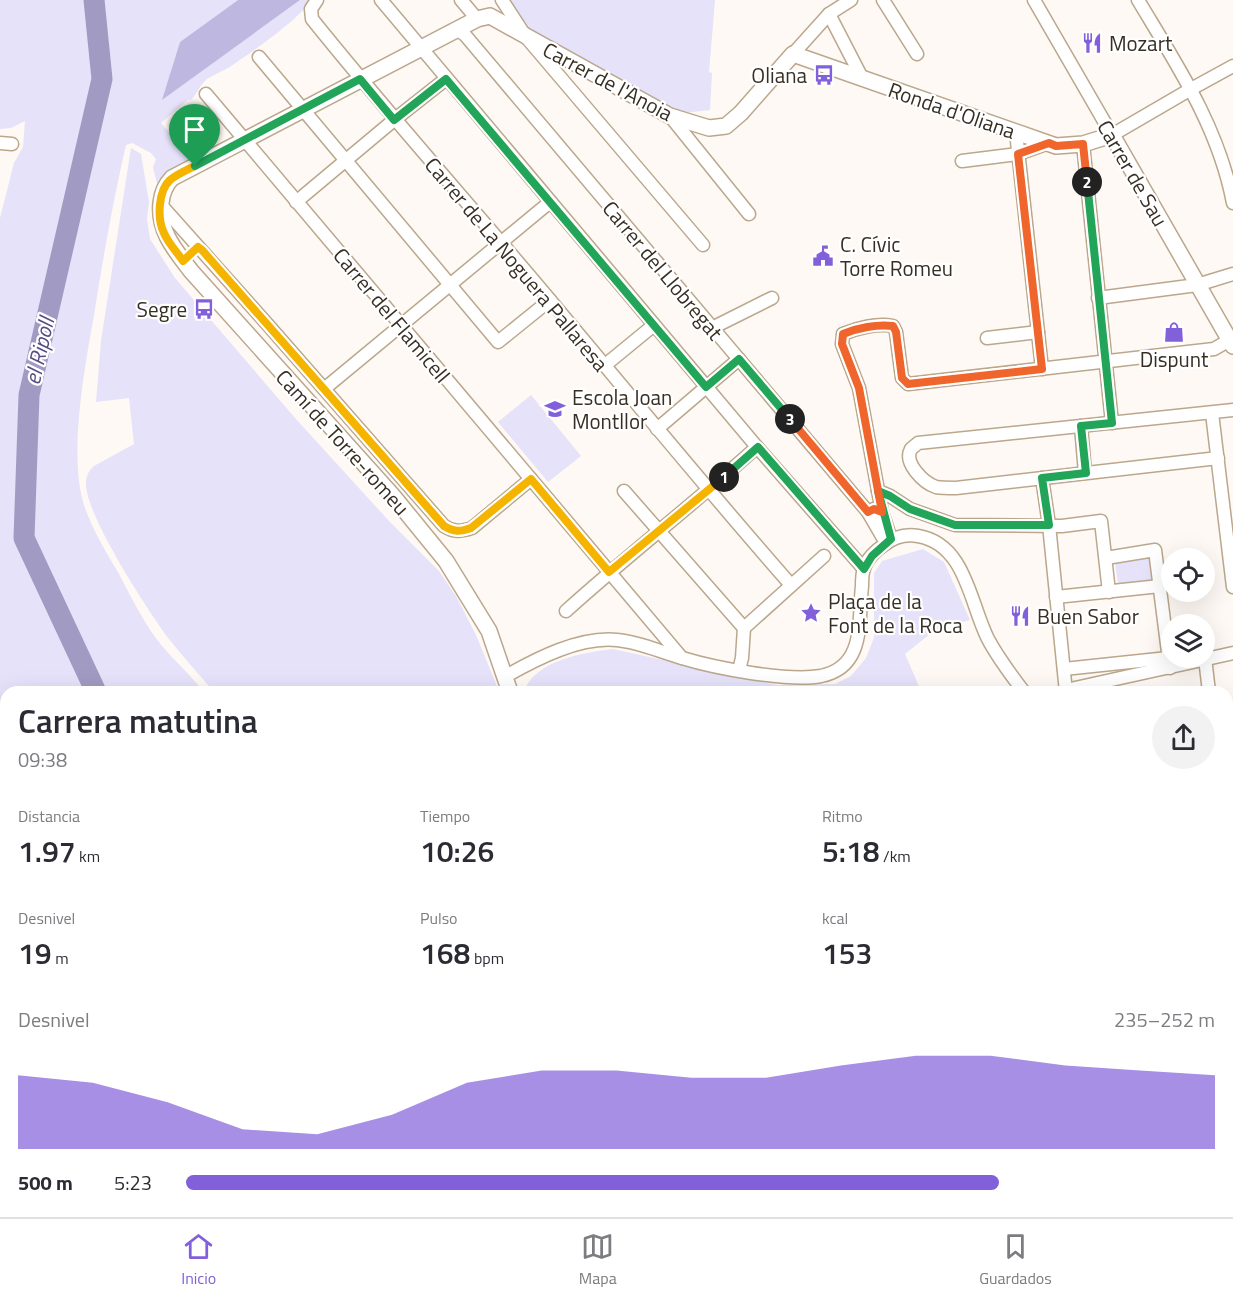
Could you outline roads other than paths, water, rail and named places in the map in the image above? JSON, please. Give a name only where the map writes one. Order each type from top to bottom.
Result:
[{"type":"street","name":"Carrer de La Noguera Pallaresa","points":[[318,0],[311,9],[312,19],[360,79],[550,300],[708,491],[791,585]]},
{"type":"street","points":[[381,0],[706,387],[864,569]]},
{"type":"street","points":[[461,0],[477,19],[172,178],[163,192],[160,205],[444,526],[453,531],[471,528],[531,479]]},
{"type":"street","points":[[502,0],[526,37],[704,245]]},
{"type":"street","name":"Carrer de l'Anoia","points":[[477,19],[490,16],[670,116],[709,128],[726,126],[741,113],[796,56],[829,14],[851,0]]},
{"type":"street","points":[[883,0],[917,54]]},
{"type":"street","name":"Carrer de Sau","points":[[1034,0],[1197,285],[1232,341]]},
{"type":"street","points":[[1138,0],[1191,88],[1210,127],[1233,203]]},
{"type":"street","name":"Ronda d'Oliana","points":[[829,14],[862,78]]},
{"type":"street","name":"Carrer del Llobregat","points":[[458,30],[465,35],[739,359],[868,512],[889,541]]},
{"type":"street","name":"Ronda d'Oliana","points":[[796,56],[1056,146],[1083,144],[1112,135]]},
{"type":"street","points":[[259,57],[498,342],[550,300]]},
{"type":"street","points":[[1112,135],[1233,66]]},
{"type":"street","points":[[296,202],[446,79]]},
{"type":"street","name":"Carrer del Flamicell","points":[[206,94],[682,658]]},
{"type":"street","points":[[670,116],[749,214]]},
{"type":"street","points":[[1016,132],[1042,369]]},
{"type":"street","points":[[962,161],[1018,154],[1049,143]]},
{"type":"street","points":[[1083,144],[1112,423]]},
{"type":"street","points":[[324,389],[402,327],[550,202]]},
{"type":"street","name":"Camí de Torre-romeu","points":[[160,205],[164,234],[183,261],[393,496],[446,561],[489,631],[508,686]]},
{"type":"street","points":[[183,261],[198,247]]},
{"type":"street","points":[[1098,298],[1197,285],[1233,274]]},
{"type":"street","points":[[712,328],[772,298]]},
{"type":"street","points":[[604,366],[654,324]]},
{"type":"street","points":[[889,541],[859,388],[842,344],[843,334],[852,330],[893,326],[896,332],[902,378],[908,384],[1214,349],[1232,341]]},
{"type":"street","points":[[987,338],[1038,332]]},
{"type":"street","points":[[657,429],[739,359]]},
{"type":"street","points":[[1218,458],[956,488],[936,487],[921,479],[914,470],[909,457],[910,450],[918,443],[1233,410]]},
{"type":"street","points":[[1212,412],[1233,588]]},
{"type":"street","points":[[1081,426],[1086,473]]},
{"type":"street","points":[[566,611],[758,447]]},
{"type":"street","points":[[1042,478],[1066,686]]},
{"type":"street","points":[[624,491],[744,628]]},
{"type":"street","points":[[878,491],[910,509],[955,525],[1062,526],[1101,521],[1109,592]]},
{"type":"street","points":[[868,512],[874,509],[882,512]]},
{"type":"street","points":[[506,676],[533,661],[572,646],[615,639],[642,644],[682,658],[739,670],[782,677],[822,676],[834,671],[853,656],[858,642],[864,569],[872,556],[889,541],[906,536],[919,536],[934,541],[947,550],[960,566],[987,638],[1020,686]]},
{"type":"street","points":[[1106,558],[1155,550],[1163,614]]},
{"type":"street","points":[[739,670],[744,628],[824,556]]},
{"type":"street","points":[[1056,597],[1160,586]]},
{"type":"street","points":[[1215,656],[1233,653]]},
{"type":"street","points":[[1064,669],[1161,663]]},
{"type":"street","points":[[1084,686],[1161,665]]},
{"type":"street","points":[[1206,668],[1208,686]]},
{"type":"waterway","name":"el Ripoll","points":[[93,686],[24,538],[29,395],[102,79],[94,0]]},
{"type":"place","name":"Mozart","points":[[1092,43]]},
{"type":"place","name":"Oliana","points":[[824,75]]},
{"type":"place","name":"C. Cívic Torre Romeu","points":[[823,256]]},
{"type":"place","name":"Segre","points":[[204,309]]},
{"type":"place","name":"Dispunt","points":[[1174,332]]},
{"type":"place","name":"Escola Joan Montllor","points":[[555,409]]},
{"type":"place","name":"Plaça de la Font de la Roca","points":[[811,613]]},
{"type":"place","name":"Buen Sabor","points":[[1020,616]]}]
